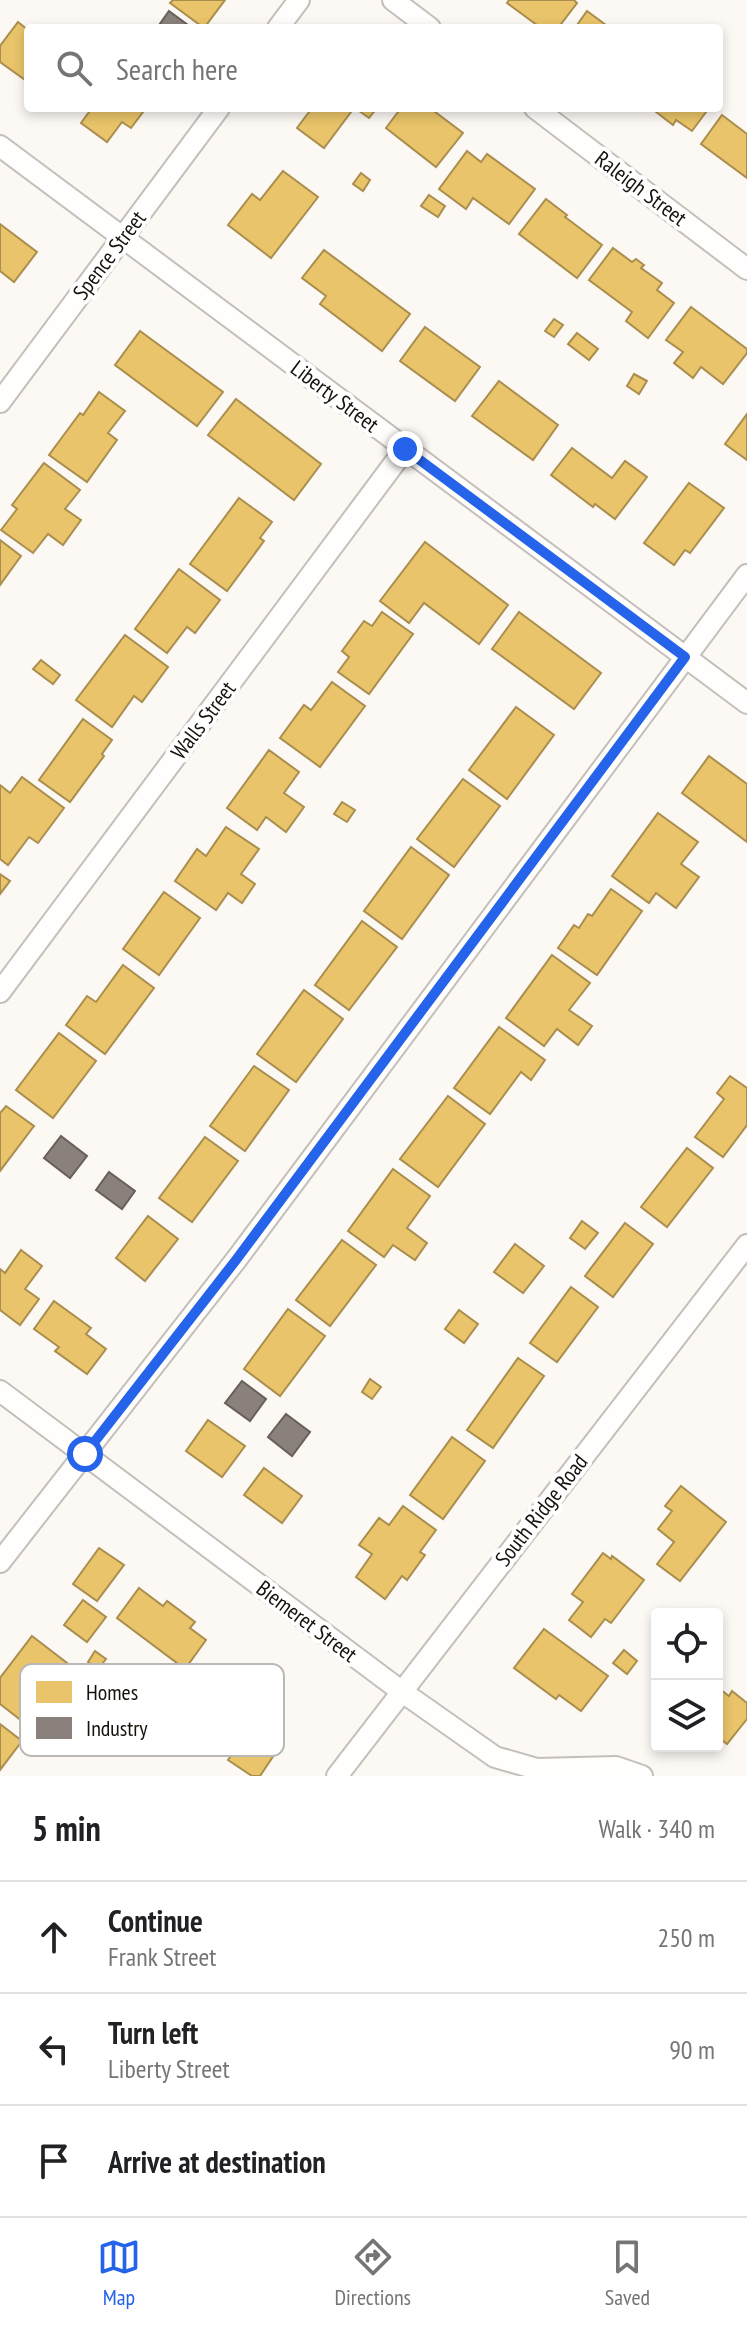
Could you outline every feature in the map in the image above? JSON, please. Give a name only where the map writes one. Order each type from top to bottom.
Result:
[{"type":"street","points":[[281,24],[299,0]]},
{"type":"street","points":[[393,0],[425,24]]},
{"type":"street","name":"Spence Street","points":[[0,402],[216,112]]},
{"type":"street","name":"Raleigh Street","points":[[540,112],[747,269]]},
{"type":"street","name":"Liberty Street","points":[[0,146],[747,703]]},
{"type":"street","name":"Walls Street","points":[[0,992],[405,449]]},
{"type":"street","points":[[0,1562],[236,1260],[747,575]]},
{"type":"street","name":"South Ridge Road","points":[[337,1776],[747,1245]]},
{"type":"street","name":"Biemeret Street","points":[[0,1391],[401,1691],[495,1757],[537,1769],[616,1767],[642,1776]]},
{"type":"building: Homes","points":[[173,0],[225,0],[207,24],[199,24],[170,3]]},
{"type":"building: Homes","points":[[509,0],[574,0],[577,3],[561,24],[536,24],[507,3]]},
{"type":"building: Homes","points":[[587,11],[605,24],[578,24]]},
{"type":"building: Homes","points":[[18,22],[24,27],[24,79],[0,62],[0,46]]},
{"type":"building: Homes","points":[[89,112],[143,112],[131,128],[122,122],[107,142],[81,123]]},
{"type":"building: Homes","points":[[309,112],[351,112],[324,148],[297,128]]},
{"type":"building: Homes","points":[[398,112],[435,112],[463,133],[436,167],[386,128]]},
{"type":"building: Homes","points":[[656,112],[706,112],[692,131],[676,120],[673,125]]},
{"type":"building: Homes","points":[[722,115],[747,134],[747,178],[701,144]]},
{"type":"building: Homes","points":[[467,151],[481,162],[487,154],[535,189],[509,224],[473,198],[466,209],[439,189]]},
{"type":"building: Homes","points":[[283,171],[318,197],[271,258],[228,225],[252,194],[260,200]]},
{"type":"building: Homes","points":[[361,173],[370,180],[363,191],[353,184]]},
{"type":"building: Homes","points":[[429,195],[445,206],[438,217],[421,206]]},
{"type":"building: Homes","points":[[546,199],[602,245],[577,278],[519,234]]},
{"type":"building: Homes","points":[[0,224],[37,252],[14,282],[0,271]]},
{"type":"building: Homes","points":[[613,248],[632,262],[636,259],[644,265],[641,268],[662,283],[657,290],[674,303],[648,338],[626,321],[632,312],[589,280]]},
{"type":"building: Homes","points":[[324,250],[410,314],[382,351],[320,304],[326,296],[302,278]]},
{"type":"building: Homes","points":[[691,307],[747,349],[723,384],[701,367],[693,378],[674,363],[683,352],[666,340]]},
{"type":"building: Homes","points":[[554,319],[563,325],[554,337],[545,331]]},
{"type":"building: Homes","points":[[425,327],[480,367],[455,401],[400,361]]},
{"type":"building: Homes","points":[[140,331],[223,392],[197,426],[115,365]]},
{"type":"building: Homes","points":[[577,333],[598,349],[589,360],[568,344]]},
{"type":"building: Homes","points":[[634,374],[647,381],[639,394],[627,386]]},
{"type":"building: Homes","points":[[499,381],[558,425],[533,460],[472,416]]},
{"type":"building: Homes","points":[[99,392],[125,411],[108,433],[117,440],[87,482],[49,455]]},
{"type":"building: Homes","points":[[236,399],[321,464],[294,500],[208,435]]},
{"type":"building: Homes","points":[[747,414],[747,460],[725,444]]},
{"type":"building: Homes","points":[[572,448],[612,478],[625,461],[647,477],[615,519],[595,504],[593,507],[551,475]]},
{"type":"building: Homes","points":[[44,463],[80,490],[65,509],[81,520],[63,545],[48,534],[33,553],[1,530],[17,509],[12,505]]},
{"type":"building: Homes","points":[[689,483],[724,508],[690,553],[685,550],[674,565],[644,543]]},
{"type":"building: Homes","points":[[239,498],[272,522],[260,538],[264,541],[227,591],[190,564]]},
{"type":"building: Homes","points":[[0,540],[21,556],[0,585]]},
{"type":"building: Homes","points":[[425,542],[508,605],[479,644],[424,603],[409,623],[380,601]]},
{"type":"building: Homes","points":[[179,569],[220,600],[195,633],[187,627],[167,653],[135,629]]},
{"type":"building: Homes","points":[[382,612],[413,634],[369,694],[338,672],[349,657],[342,651],[364,621],[372,626]]},
{"type":"building: Homes","points":[[519,612],[601,673],[574,709],[492,649]]},
{"type":"building: Homes","points":[[125,635],[168,667],[142,702],[134,696],[112,727],[76,700]]},
{"type":"building: Homes","points":[[41,660],[60,675],[53,684],[33,669]]},
{"type":"building: Homes","points":[[332,682],[365,706],[320,767],[280,738],[304,705],[311,710]]},
{"type":"building: Homes","points":[[516,707],[554,735],[507,799],[469,770]]},
{"type":"building: Homes","points":[[83,719],[112,740],[70,802],[39,780]]},
{"type":"building: Homes","points":[[269,750],[299,772],[284,793],[304,807],[286,832],[266,817],[257,830],[227,808]]},
{"type":"building: Homes","points":[[709,756],[747,784],[747,842],[682,793]]},
{"type":"building: Homes","points":[[22,777],[64,808],[38,843],[29,837],[8,865],[0,859],[0,785],[10,793]]},
{"type":"building: Homes","points":[[463,779],[500,806],[454,867],[417,839]]},
{"type":"building: Homes","points":[[342,802],[355,810],[347,822],[334,814]]},
{"type":"building: Homes","points":[[658,813],[698,842],[681,864],[699,877],[676,908],[656,893],[649,903],[612,876]]},
{"type":"building: Homes","points":[[226,827],[259,849],[241,874],[255,884],[242,903],[228,893],[216,910],[175,881],[197,849],[206,856]]},
{"type":"building: Homes","points":[[411,847],[449,875],[402,939],[364,911]]},
{"type":"building: Homes","points":[[0,874],[10,881],[0,894]]},
{"type":"building: Homes","points":[[611,889],[642,911],[597,975],[558,948],[574,925],[579,928],[588,914],[592,916]]},
{"type":"building: Homes","points":[[164,892],[200,918],[159,975],[123,949]]},
{"type":"building: Homes","points":[[362,921],[397,947],[349,1010],[315,985]]},
{"type":"building: Homes","points":[[552,955],[590,983],[569,1010],[592,1026],[578,1045],[557,1029],[544,1046],[506,1018]]},
{"type":"building: Homes","points":[[123,965],[154,988],[105,1054],[66,1025],[87,996],[96,1002]]},
{"type":"building: Homes","points":[[304,990],[343,1019],[296,1082],[257,1054]]},
{"type":"building: Homes","points":[[499,1027],[545,1060],[531,1080],[521,1072],[490,1114],[454,1088]]},
{"type":"building: Homes","points":[[59,1033],[96,1061],[53,1118],[16,1090]]},
{"type":"building: Homes","points":[[254,1066],[289,1090],[245,1151],[210,1126]]},
{"type":"building: Homes","points":[[730,1076],[747,1088],[747,1125],[723,1157],[695,1137],[724,1099],[717,1093]]},
{"type":"building: Homes","points":[[448,1096],[485,1124],[438,1187],[400,1159]]},
{"type":"building: Homes","points":[[6,1106],[34,1126],[0,1171],[0,1113]]},
{"type":"building: Homes","points":[[205,1137],[238,1161],[192,1222],[159,1198]]},
{"type":"building: Homes","points":[[687,1148],[713,1168],[667,1227],[641,1207]]},
{"type":"building: Homes","points":[[393,1169],[430,1196],[407,1228],[427,1243],[415,1260],[393,1245],[384,1257],[348,1231]]},
{"type":"building: Homes","points":[[148,1216],[178,1239],[145,1281],[116,1258]]},
{"type":"building: Homes","points":[[582,1221],[598,1233],[585,1249],[570,1238]]},
{"type":"building: Homes","points":[[625,1223],[653,1244],[613,1297],[585,1276]]},
{"type":"building: Homes","points":[[342,1240],[376,1265],[330,1326],[296,1300]]},
{"type":"building: Homes","points":[[515,1244],[544,1266],[523,1293],[494,1272]]},
{"type":"building: Homes","points":[[21,1250],[42,1266],[25,1289],[39,1299],[20,1325],[0,1310],[0,1269],[5,1273]]},
{"type":"building: Homes","points":[[571,1287],[598,1307],[557,1362],[530,1343]]},
{"type":"building: Homes","points":[[54,1301],[91,1328],[86,1334],[106,1349],[87,1374],[55,1351],[59,1347],[34,1329]]},
{"type":"building: Homes","points":[[288,1309],[325,1336],[280,1396],[244,1369]]},
{"type":"building: Homes","points":[[459,1310],[478,1324],[464,1343],[445,1329]]},
{"type":"building: Homes","points":[[518,1358],[544,1376],[493,1448],[467,1430]]},
{"type":"building: Homes","points":[[370,1379],[381,1387],[372,1399],[362,1392]]},
{"type":"building: Homes","points":[[208,1420],[245,1446],[222,1477],[186,1451]]},
{"type":"building: Homes","points":[[452,1437],[485,1461],[443,1519],[410,1495]]},
{"type":"building: Homes","points":[[264,1468],[302,1496],[282,1523],[244,1495]]},
{"type":"building: Homes","points":[[681,1486],[726,1522],[680,1581],[657,1564],[674,1542],[658,1529],[672,1511],[665,1506]]},
{"type":"building: Homes","points":[[403,1506],[436,1530],[420,1552],[425,1555],[407,1580],[402,1576],[385,1599],[356,1577],[372,1554],[359,1545],[379,1518],[389,1525]]},
{"type":"building: Homes","points":[[99,1548],[124,1565],[97,1601],[73,1584]]},
{"type":"building: Homes","points":[[603,1553],[611,1559],[612,1556],[644,1580],[611,1623],[605,1619],[591,1637],[569,1620],[583,1602],[572,1594]]},
{"type":"building: Homes","points":[[139,1588],[163,1606],[167,1601],[195,1622],[190,1628],[206,1640],[189,1664],[178,1664],[117,1618]]},
{"type":"building: Homes","points":[[83,1600],[106,1617],[87,1642],[64,1625]]},
{"type":"building: Homes","points":[[544,1629],[608,1676],[581,1711],[559,1695],[556,1699],[514,1668]]},
{"type":"building: Homes","points":[[32,1636],[67,1663],[20,1664],[20,1719],[0,1704],[0,1678]]},
{"type":"building: Homes","points":[[624,1650],[637,1661],[627,1674],[613,1663]]},
{"type":"building: Homes","points":[[95,1651],[106,1659],[102,1664],[88,1662]]},
{"type":"building: Homes","points":[[732,1691],[747,1703],[747,1719],[727,1744],[723,1741],[723,1692],[729,1696]]},
{"type":"building: Homes","points":[[0,1724],[20,1739],[20,1744],[0,1770]]},
{"type":"building: Homes","points":[[231,1756],[273,1756],[260,1776],[252,1776],[228,1760]]},
{"type":"building: Industry","points":[[169,11],[187,24],[160,24]]},
{"type":"building: Industry","points":[[61,1136],[87,1156],[70,1178],[44,1158]]},
{"type":"building: Industry","points":[[109,1172],[135,1191],[122,1209],[96,1190]]},
{"type":"building: Industry","points":[[242,1381],[266,1399],[250,1421],[225,1403]]},
{"type":"building: Industry","points":[[286,1414],[310,1432],[292,1456],[268,1437]]},
{"type":"route","points":[[85,1454],[236,1260],[685,657],[405,449]]}]
